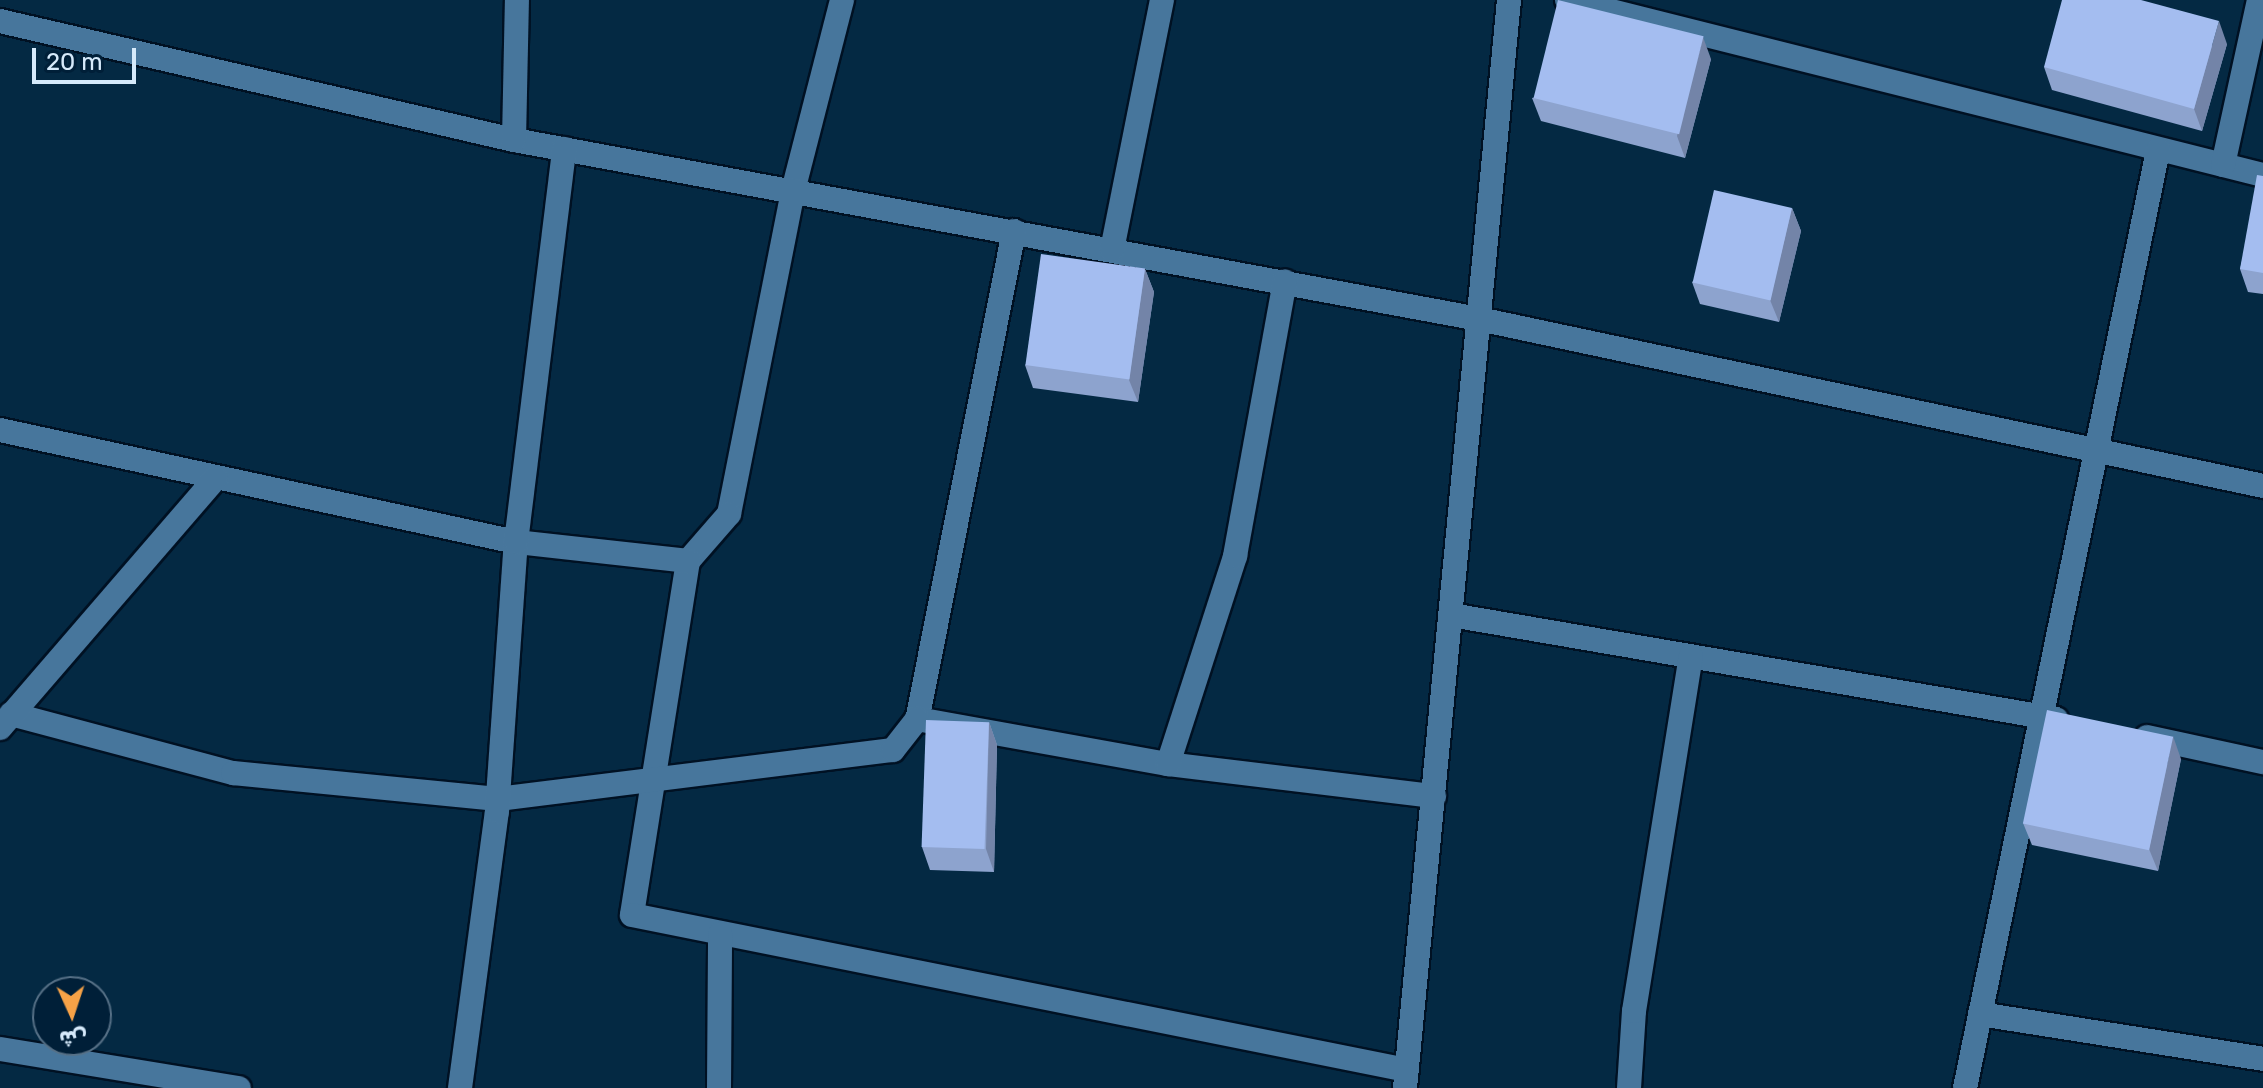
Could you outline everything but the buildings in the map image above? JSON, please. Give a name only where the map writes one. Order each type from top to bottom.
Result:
[{"type":"street","points":[[514,140],[517,0]]},
{"type":"street","points":[[842,0],[793,191],[729,514],[688,561],[651,778],[632,915],[1406,1079],[1509,0]]},
{"type":"street","points":[[1112,250],[1162,0]]},
{"type":"street","points":[[1567,0],[2263,175]]},
{"type":"street","points":[[2223,165],[2259,0]]},
{"type":"street","points":[[0,21],[514,140],[1479,319],[2100,455],[2263,486]]},
{"type":"street","points":[[460,1088],[498,799],[516,542],[564,149]]},
{"type":"street","points":[[1965,1088],[2041,716],[2100,455],[2158,150]]},
{"type":"street","points":[[216,478],[6,721],[233,773],[498,799],[893,750],[917,719],[1014,231]]},
{"type":"street","points":[[1168,764],[1235,556],[1285,282]]},
{"type":"street","points":[[0,430],[516,542],[688,561]]},
{"type":"street","points":[[1451,615],[2088,725]]},
{"type":"street","points":[[1629,1088],[1634,1011],[1691,657]]},
{"type":"street","points":[[917,719],[1168,764],[1434,796]]},
{"type":"street","points":[[2117,731],[2263,762]]},
{"type":"street","points":[[719,1088],[720,934]]},
{"type":"street","points":[[1980,1014],[2263,1059]]},
{"type":"street","points":[[0,1049],[239,1088]]}]
